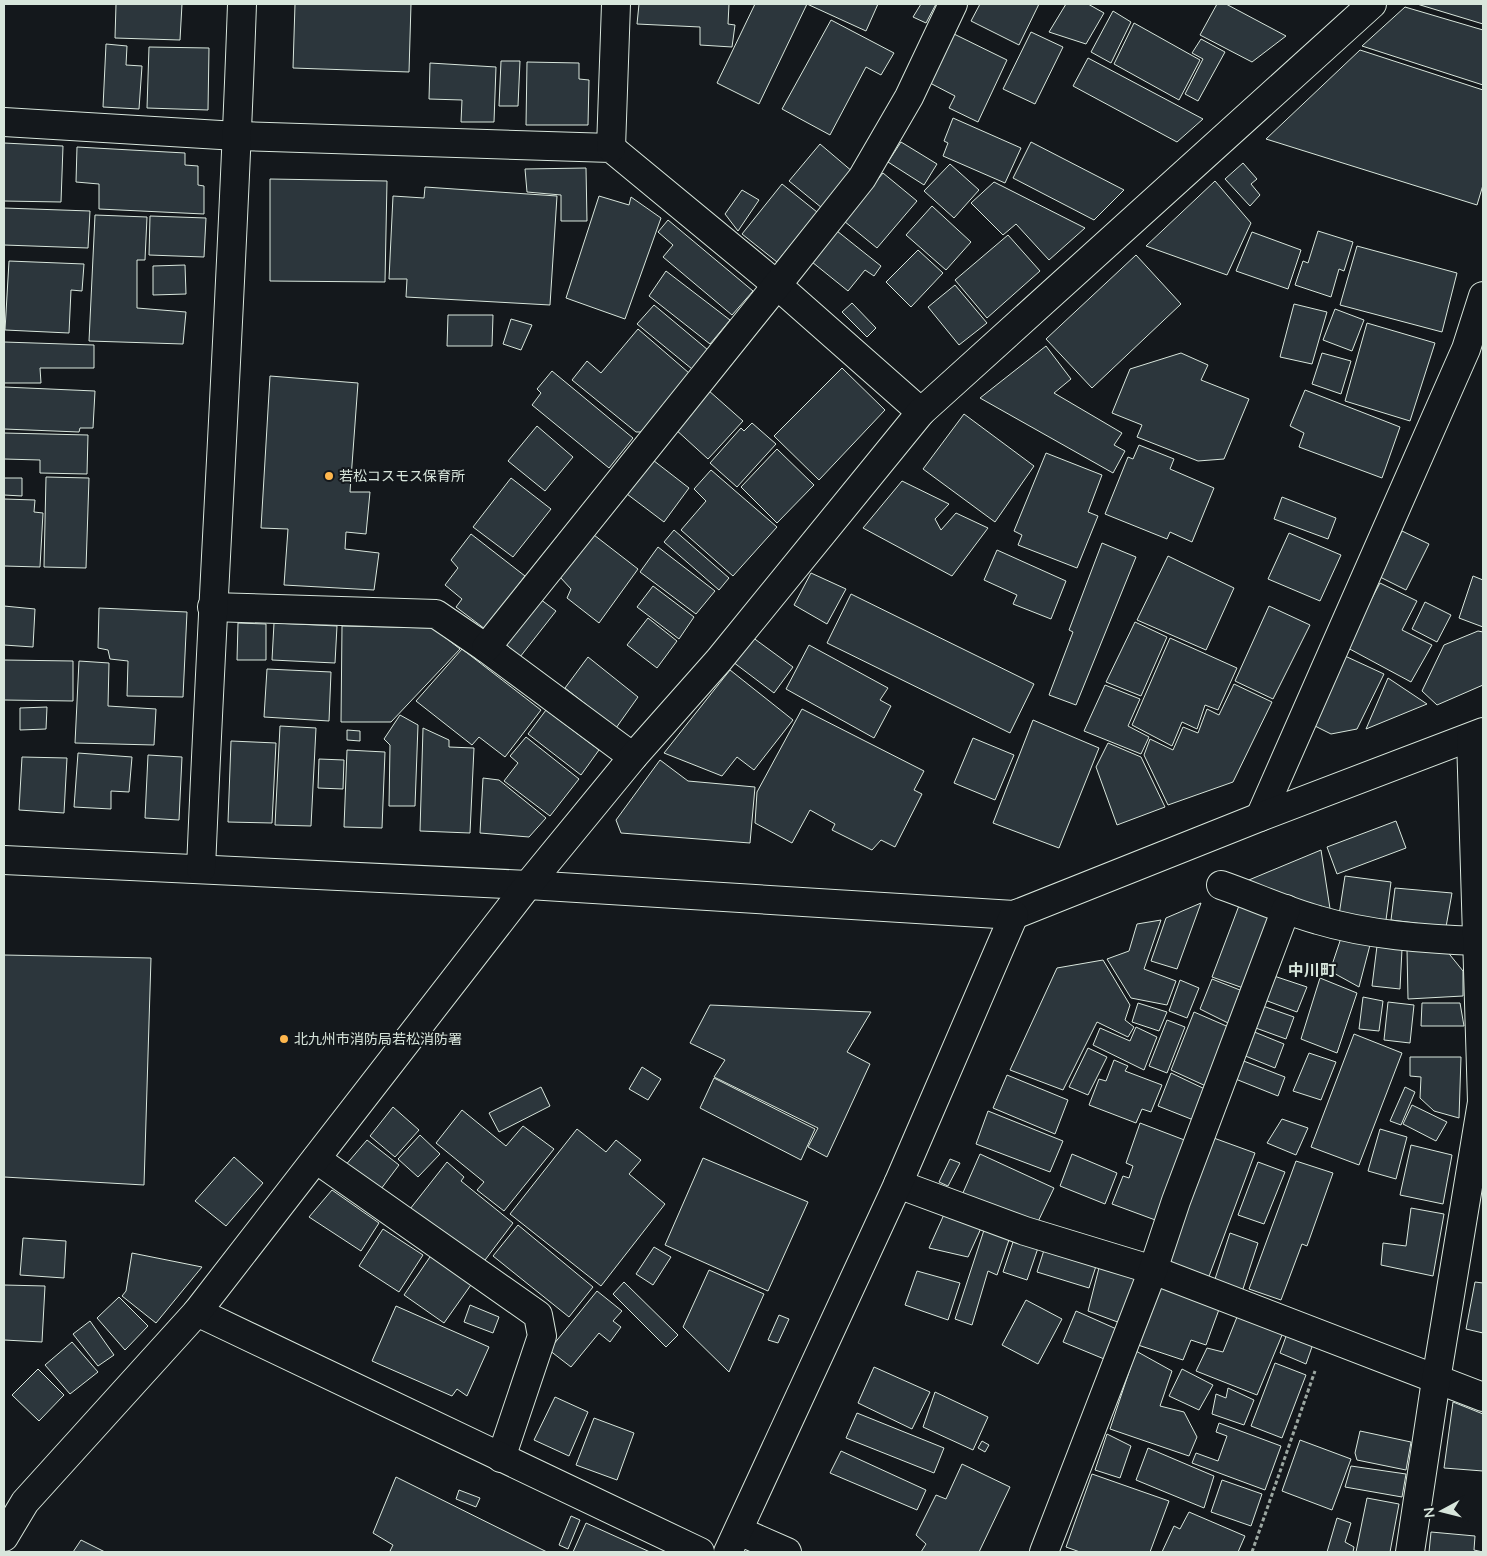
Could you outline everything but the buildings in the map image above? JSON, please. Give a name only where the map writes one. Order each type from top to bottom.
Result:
[{"type":"street","points":[[201,869],[212,607],[238,136],[242,4]]},
{"type":"street","points":[[611,148],[616,4]]},
{"type":"street","points":[[486,648],[862,178],[909,97],[952,4]]},
{"type":"street","points":[[4,1537],[25,1502],[197,1312],[528,885],[633,758],[719,660],[921,412],[1372,4]]},
{"type":"street","points":[[4,122],[238,136],[611,148],[777,285],[921,412]]},
{"type":"street","points":[[1260,817],[1466,349],[1483,296]]},
{"type":"street","points":[[212,607],[436,614],[486,648],[633,758]]},
{"type":"street","points":[[4,860],[528,885],[1014,915],[1260,817],[1479,738],[1477,941],[1483,1102],[1436,1380],[1410,1552]]},
{"type":"street","points":[[1221,885],[1318,920],[1359,929],[1431,939],[1477,941]]},
{"type":"street","points":[[1044,1552],[1153,1270],[1176,1201],[1286,909]]},
{"type":"street","points":[[787,1552],[734,1542],[898,1184],[1014,915]]},
{"type":"street","points":[[316,1159],[538,1315],[542,1336],[502,1458]]},
{"type":"street","points":[[898,1184],[1025,1231],[1153,1270],[1483,1397]]},
{"type":"street","points":[[197,1312],[700,1552]]},
{"type":"path","points":[[1252,1552],[1327,1338]]},
{"type":"place","name":"若松コスモス保育所","points":[[329,476]]},
{"type":"place","name":"北九州市消防局若松消防署","points":[[284,1039]]},
{"type":"district","name":"中川町","points":[[1312,970]]}]
